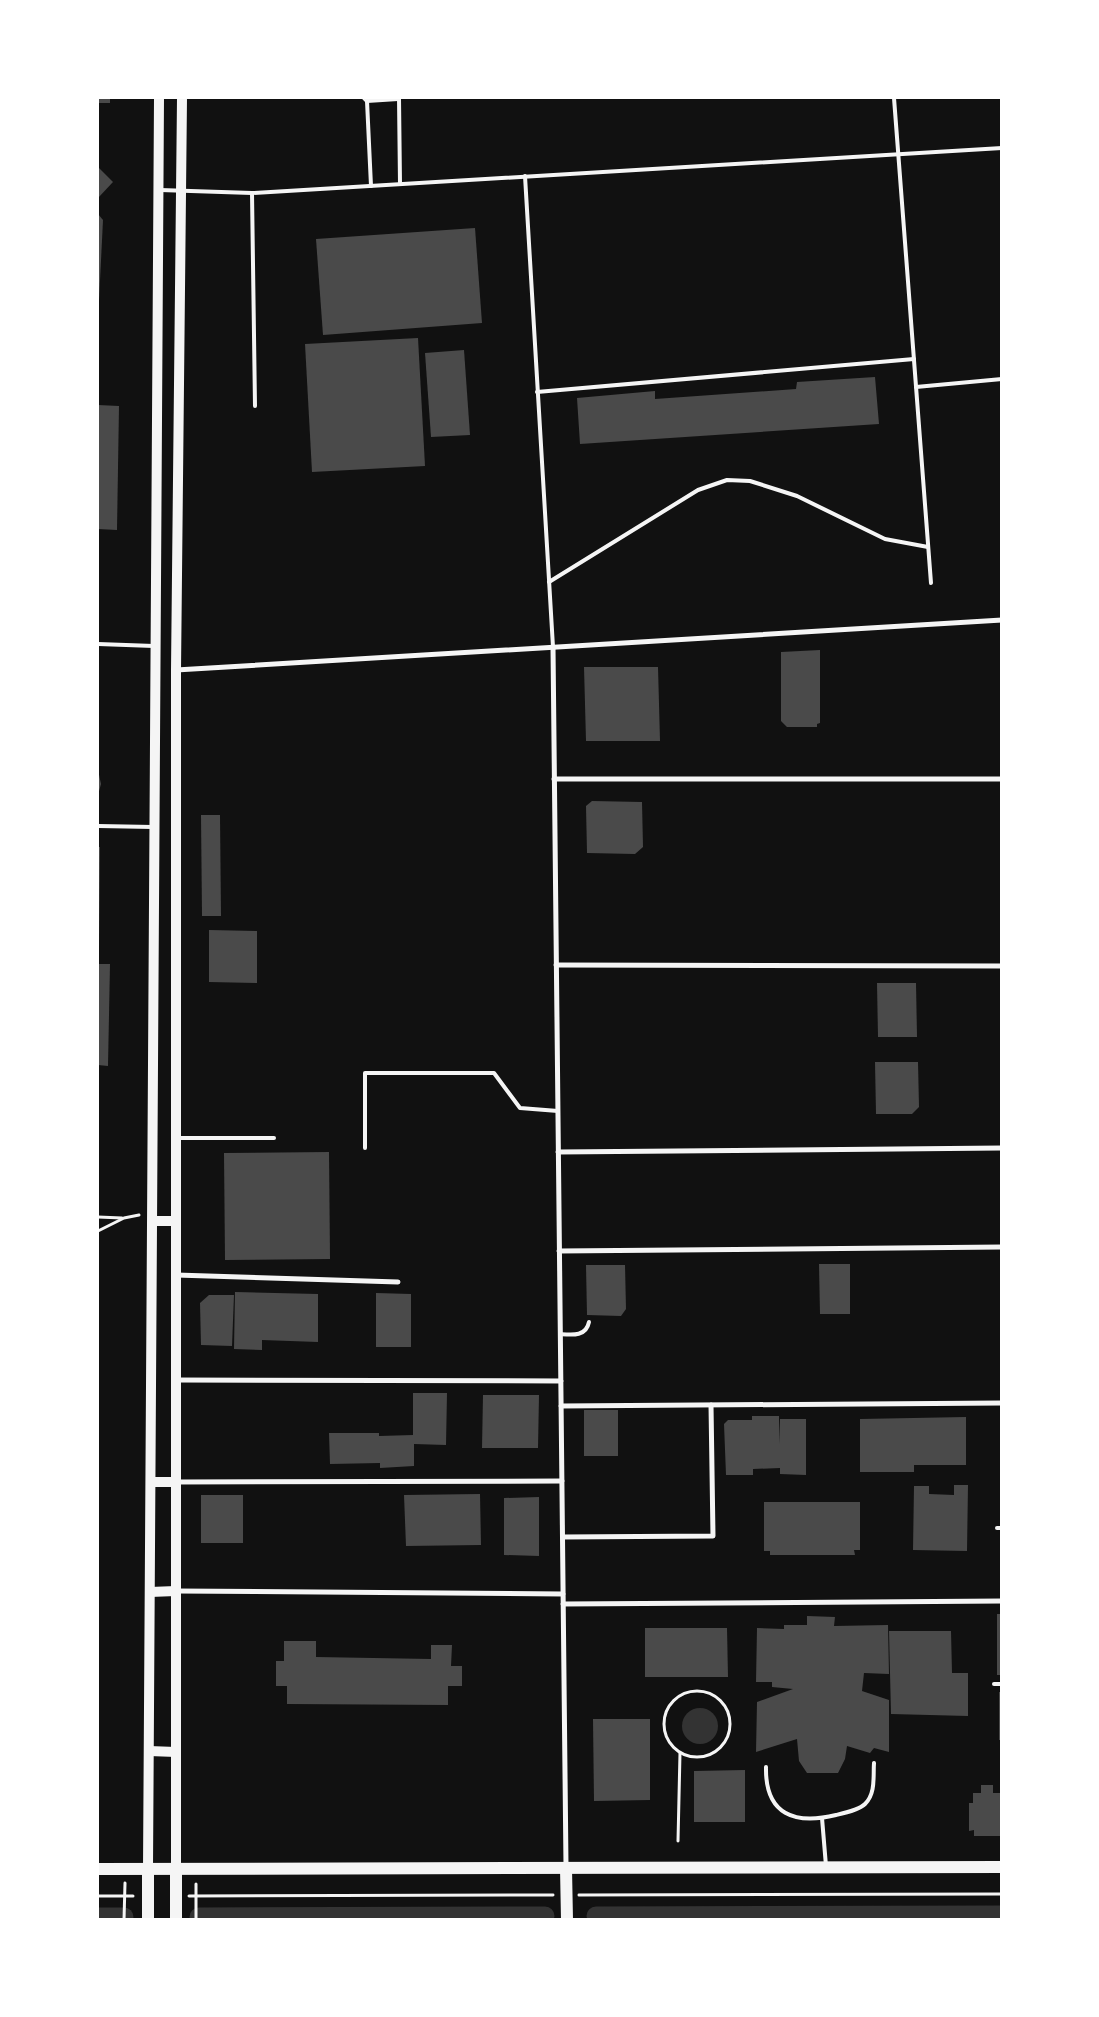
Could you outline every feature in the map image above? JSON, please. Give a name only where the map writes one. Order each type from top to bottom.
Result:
[{"type":"main road","points":[[148,1920],[158,98]]},
{"type":"main road","points":[[176,1920],[176,670],[182,98]]},
{"type":"main road","points":[[156,670],[176,670]]},
{"type":"main road","points":[[153,1216],[176,1221]]},
{"type":"main road","points":[[151,1482],[176,1482]]},
{"type":"main road","points":[[150,1592],[176,1591]]},
{"type":"main road","points":[[149,1751],[176,1752]]},
{"type":"main road","points":[[98,1869],[1002,1867]]},
{"type":"main road","points":[[566,1868],[567,1920]]},
{"type":"street","points":[[176,670],[1002,620]]},
{"type":"street","points":[[553,647],[566,1868]]},
{"type":"street","points":[[554,779],[1002,779]]},
{"type":"street","points":[[556,965],[1002,966]]},
{"type":"street","points":[[558,1152],[1002,1148]]},
{"type":"street","points":[[559,1251],[1002,1247]]},
{"type":"street","points":[[176,1275],[398,1282]]},
{"type":"street","points":[[176,1380],[561,1381]]},
{"type":"street","points":[[561,1406],[1002,1403]]},
{"type":"street","points":[[562,1536],[713,1536],[711,1405]]},
{"type":"street","points":[[176,1482],[562,1481]]},
{"type":"street","points":[[176,1591],[563,1594]]},
{"type":"street","points":[[563,1604],[1002,1601]]},
{"type":"lane","points":[[371,186],[365,99],[399,98],[400,184]]},
{"type":"lane","points":[[894,98],[931,583]]},
{"type":"lane","points":[[158,190],[252,193],[899,156],[1002,148]]},
{"type":"lane","points":[[525,176],[553,647]]},
{"type":"lane","points":[[252,193],[255,406]]},
{"type":"lane","points":[[537,392],[914,359]]},
{"type":"lane","points":[[916,387],[1002,379]]},
{"type":"lane","points":[[549,582],[698,490],[727,480],[750,481],[797,496],[885,539],[928,547]]},
{"type":"lane","points":[[98,644],[156,646]]},
{"type":"lane","points":[[98,826],[155,827]]},
{"type":"lane","points":[[365,1148],[365,1073],[494,1073],[520,1108],[558,1110]]},
{"type":"lane","points":[[176,1138],[274,1138]]},
{"type":"lane","points":[[560,1334],[581,1334],[586,1331],[588,1322]]},
{"type":"lane","points":[[994,1684],[1002,1684]]},
{"type":"lane","points":[[766,1768],[766,1785],[774,1803],[779,1809],[788,1815],[822,1818],[844,1813],[865,1804],[873,1790],[874,1763]]},
{"type":"lane","points":[[822,1818],[826,1868]]},
{"type":"path","points":[[98,1217],[153,1216]]},
{"type":"path","points":[[98,1231],[124,1218]]},
{"type":"path","points":[[698,1690],[709,1693],[719,1699],[726,1708],[730,1719],[730,1730],[726,1741],[720,1749],[711,1755],[700,1758],[680,1754],[666,1738],[663,1728],[668,1706],[686,1692],[698,1690]]},
{"type":"path","points":[[678,1841],[680,1754]]},
{"type":"path","points":[[196,1880],[196,1920]]},
{"type":"path","points":[[124,1920],[125,1882]]},
{"type":"path","points":[[186,1896],[1002,1894]]},
{"type":"path","points":[[98,1896],[133,1896]]},
{"type":"shaded area","points":[[700,1708],[707,1709],[713,1713],[717,1719],[717,1733],[713,1739],[707,1743],[700,1744],[693,1743],[687,1739],[683,1733],[682,1726],[683,1719],[687,1713],[693,1709]]},
{"type":"building","points":[[98,98],[110,98],[110,103],[98,103]]},
{"type":"building","points":[[98,167],[113,182],[98,198]]},
{"type":"building","points":[[98,214],[103,220],[99,301],[98,301]]},
{"type":"building","points":[[475,228],[482,323],[323,335],[316,239]]},
{"type":"building","points":[[418,338],[425,466],[312,472],[305,344]]},
{"type":"building","points":[[464,350],[470,435],[431,437],[425,353]]},
{"type":"building","points":[[875,377],[879,424],[580,444],[577,398],[655,391],[655,399],[796,389],[797,382]]},
{"type":"building","points":[[98,405],[119,406],[117,530],[98,529]]},
{"type":"building","points":[[820,650],[820,723],[817,724],[817,727],[787,727],[781,721],[781,652]]},
{"type":"building","points":[[584,667],[658,667],[660,741],[586,741]]},
{"type":"building","points":[[98,770],[101,784],[98,795]]},
{"type":"building","points":[[592,801],[642,802],[643,847],[635,854],[587,853],[586,806]]},
{"type":"building","points":[[201,815],[220,815],[221,916],[202,916]]},
{"type":"building","points":[[98,847],[100,847],[99,949],[98,949]]},
{"type":"building","points":[[209,930],[257,931],[257,983],[209,982]]},
{"type":"building","points":[[98,964],[110,964],[108,1066],[98,1065]]},
{"type":"building","points":[[877,983],[916,983],[917,1037],[878,1037]]},
{"type":"building","points":[[875,1062],[918,1062],[919,1107],[912,1114],[876,1114]]},
{"type":"building","points":[[329,1152],[330,1259],[225,1260],[224,1153]]},
{"type":"building","points":[[819,1264],[850,1264],[850,1314],[820,1314]]},
{"type":"building","points":[[586,1265],[625,1265],[626,1309],[621,1316],[587,1315]]},
{"type":"building","points":[[235,1292],[318,1294],[318,1342],[262,1340],[262,1350],[234,1349]]},
{"type":"building","points":[[376,1293],[411,1294],[411,1347],[376,1347]]},
{"type":"building","points":[[209,1295],[234,1295],[232,1346],[201,1345],[200,1303]]},
{"type":"building","points":[[413,1393],[447,1393],[446,1445],[414,1444],[414,1466],[380,1468],[380,1463],[330,1464],[329,1433],[379,1433],[379,1436],[413,1435]]},
{"type":"building","points":[[483,1395],[539,1395],[538,1448],[482,1448]]},
{"type":"building","points":[[584,1410],[618,1410],[618,1456],[584,1456]]},
{"type":"building","points":[[752,1416],[779,1416],[779,1444],[780,1419],[806,1419],[806,1475],[780,1474],[780,1468],[753,1469],[753,1475],[726,1475],[724,1424],[728,1420],[752,1420]]},
{"type":"building","points":[[966,1417],[966,1465],[914,1465],[914,1472],[860,1472],[860,1419]]},
{"type":"building","points":[[954,1485],[968,1485],[967,1551],[913,1550],[914,1486],[929,1486],[929,1494],[954,1495]]},
{"type":"building","points":[[480,1494],[481,1545],[406,1546],[404,1495]]},
{"type":"building","points":[[201,1495],[243,1495],[243,1543],[201,1543]]},
{"type":"building","points":[[539,1497],[539,1556],[504,1555],[504,1498]]},
{"type":"building","points":[[764,1502],[860,1502],[860,1550],[854,1550],[855,1555],[770,1555],[770,1551],[764,1551]]},
{"type":"building","points":[[997,1614],[1002,1614],[1002,1675],[997,1675]]},
{"type":"building","points":[[807,1616],[835,1617],[834,1626],[888,1625],[889,1674],[864,1673],[862,1691],[889,1700],[889,1752],[874,1748],[870,1753],[847,1746],[845,1759],[838,1773],[807,1773],[799,1761],[797,1739],[756,1752],[757,1702],[793,1689],[772,1687],[772,1682],[756,1682],[757,1628],[784,1629],[784,1625],[807,1625]]},
{"type":"building","points":[[645,1628],[727,1628],[728,1677],[645,1677]]},
{"type":"building","points":[[889,1631],[951,1631],[952,1673],[968,1673],[968,1716],[891,1714]]},
{"type":"building","points":[[284,1641],[316,1641],[316,1657],[431,1659],[431,1645],[452,1645],[451,1666],[462,1666],[462,1686],[448,1686],[448,1705],[287,1704],[287,1686],[276,1686],[276,1661],[284,1661]]},
{"type":"building","points":[[999,1692],[1002,1692],[1002,1740],[999,1740]]},
{"type":"building","points":[[593,1719],[650,1719],[650,1800],[594,1801]]},
{"type":"building","points":[[745,1770],[745,1822],[694,1822],[694,1771]]},
{"type":"building","points":[[981,1785],[993,1785],[993,1793],[1002,1793],[1001,1836],[974,1836],[974,1830],[969,1831],[969,1803],[973,1803],[973,1793],[981,1793]]},
{"type":"waterway","points":[[596,1916],[1002,1915]]},
{"type":"waterway","points":[[199,1917],[545,1916]]},
{"type":"waterway","points":[[98,1917],[124,1917]]}]
